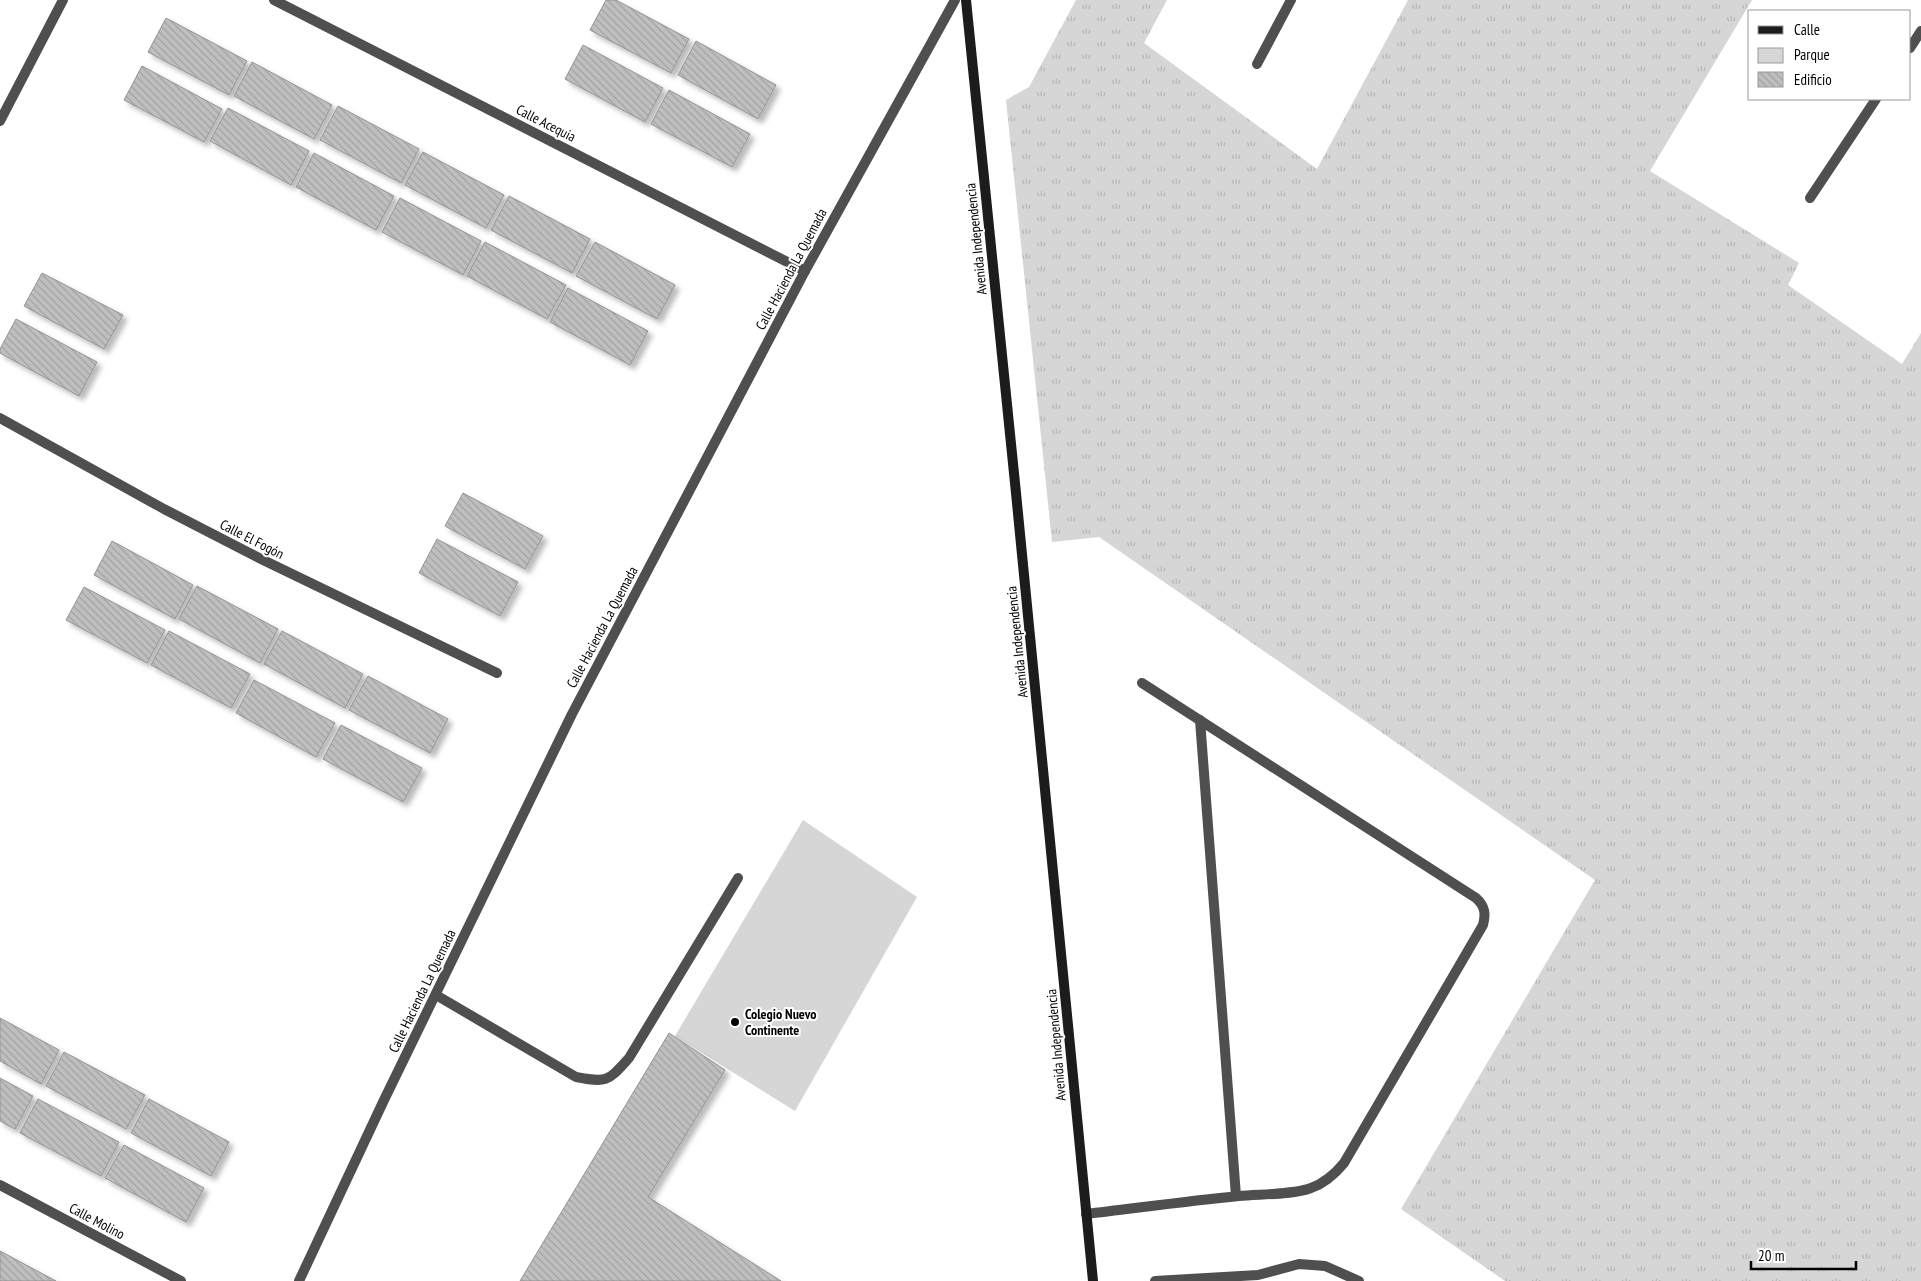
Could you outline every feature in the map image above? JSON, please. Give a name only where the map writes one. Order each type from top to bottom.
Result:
[{"type":"street","points":[[0,121],[63,0]]},
{"type":"street","name":"Calle Acequia","points":[[274,0],[805,270]]},
{"type":"street","name":"Calle Hacienda La Quemada","points":[[299,1281],[572,714],[805,270],[955,0]]},
{"type":"street","name":"Avenida Independencia","points":[[966,0],[1093,1281]]},
{"type":"street","points":[[1257,64],[1291,0]]},
{"type":"street","points":[[1911,46],[1921,31]]},
{"type":"street","points":[[1810,198],[1875,100]]},
{"type":"street","name":"Calle El Fogón","points":[[1,420],[260,559],[497,673]]},
{"type":"street","points":[[1086,1214],[1236,1196],[1297,1191],[1310,1188],[1335,1173],[1344,1163],[1483,926],[1485,911],[1483,904],[1476,898],[1142,683]]},
{"type":"street","points":[[1200,720],[1236,1196]]},
{"type":"street","points":[[436,995],[576,1076],[598,1081],[610,1078],[629,1058],[738,878]]},
{"type":"street","name":"Calle Molino","points":[[0,1185],[181,1281]]},
{"type":"street","points":[[1155,1281],[1258,1278],[1299,1264],[1325,1266],[1358,1281]]},
{"type":"green space","points":[[1076,0],[1167,0],[1144,43],[1317,169],[1408,0],[1752,0],[1650,171],[1799,263],[1788,285],[1902,364],[1921,333],[1921,1281],[1505,1281],[1401,1209],[1595,880],[1099,537],[1052,542],[1006,100],[1029,87]]},
{"type":"green space","points":[[803,820],[917,897],[795,1111],[675,1036]]},
{"type":"building","points":[[606,0],[616,0],[689,39],[671,73],[590,30]]},
{"type":"building","points":[[166,18],[247,61],[229,95],[148,52]]},
{"type":"building","points":[[696,41],[776,85],[758,119],[678,75]]},
{"type":"building","points":[[583,45],[663,88],[645,122],[565,79]]},
{"type":"building","points":[[252,62],[332,105],[314,139],[234,96]]},
{"type":"building","points":[[142,66],[222,109],[204,142],[124,100]]},
{"type":"building","points":[[669,90],[750,134],[732,167],[651,124]]},
{"type":"building","points":[[338,106],[419,149],[401,183],[320,140]]},
{"type":"building","points":[[228,108],[309,151],[291,185],[210,141]]},
{"type":"building","points":[[423,152],[504,195],[486,228],[405,185]]},
{"type":"building","points":[[314,153],[394,196],[376,230],[296,187]]},
{"type":"building","points":[[509,196],[590,239],[572,273],[491,230]]},
{"type":"building","points":[[400,198],[481,241],[463,275],[382,232]]},
{"type":"building","points":[[485,242],[566,285],[547,319],[467,276]]},
{"type":"building","points":[[595,242],[675,285],[657,319],[576,276]]},
{"type":"building","points":[[42,273],[123,315],[104,349],[24,306]]},
{"type":"building","points":[[568,288],[648,331],[630,365],[550,322]]},
{"type":"building","points":[[16,319],[97,362],[79,396],[0,353],[0,349]]},
{"type":"building","points":[[463,493],[543,536],[525,569],[445,526]]},
{"type":"building","points":[[437,539],[518,582],[500,616],[419,573]]},
{"type":"building","points":[[112,541],[193,585],[175,619],[94,575]]},
{"type":"building","points":[[197,586],[278,629],[260,663],[179,619]]},
{"type":"building","points":[[84,587],[165,630],[147,663],[66,620]]},
{"type":"building","points":[[169,631],[250,674],[231,708],[151,665]]},
{"type":"building","points":[[282,631],[363,674],[345,708],[264,664]]},
{"type":"building","points":[[368,676],[448,719],[430,753],[349,710]]},
{"type":"building","points":[[254,680],[335,723],[316,757],[236,713]]},
{"type":"building","points":[[341,725],[422,768],[403,802],[323,759]]},
{"type":"building","points":[[0,1018],[59,1050],[41,1084],[0,1061]]},
{"type":"building","points":[[669,1033],[725,1070],[648,1197],[781,1281],[520,1281]]},
{"type":"building","points":[[64,1052],[145,1095],[126,1129],[46,1086]]},
{"type":"building","points":[[0,1078],[33,1096],[15,1129],[0,1121]]},
{"type":"building","points":[[38,1099],[119,1142],[101,1176],[20,1133]]},
{"type":"building","points":[[149,1099],[229,1142],[211,1176],[131,1133]]},
{"type":"building","points":[[124,1145],[204,1188],[186,1222],[105,1178]]},
{"type":"building","points":[[0,1251],[56,1281],[0,1281]]},
{"type":"place","name":"Colegio Nuevo Continente","points":[[735,1022]]}]
